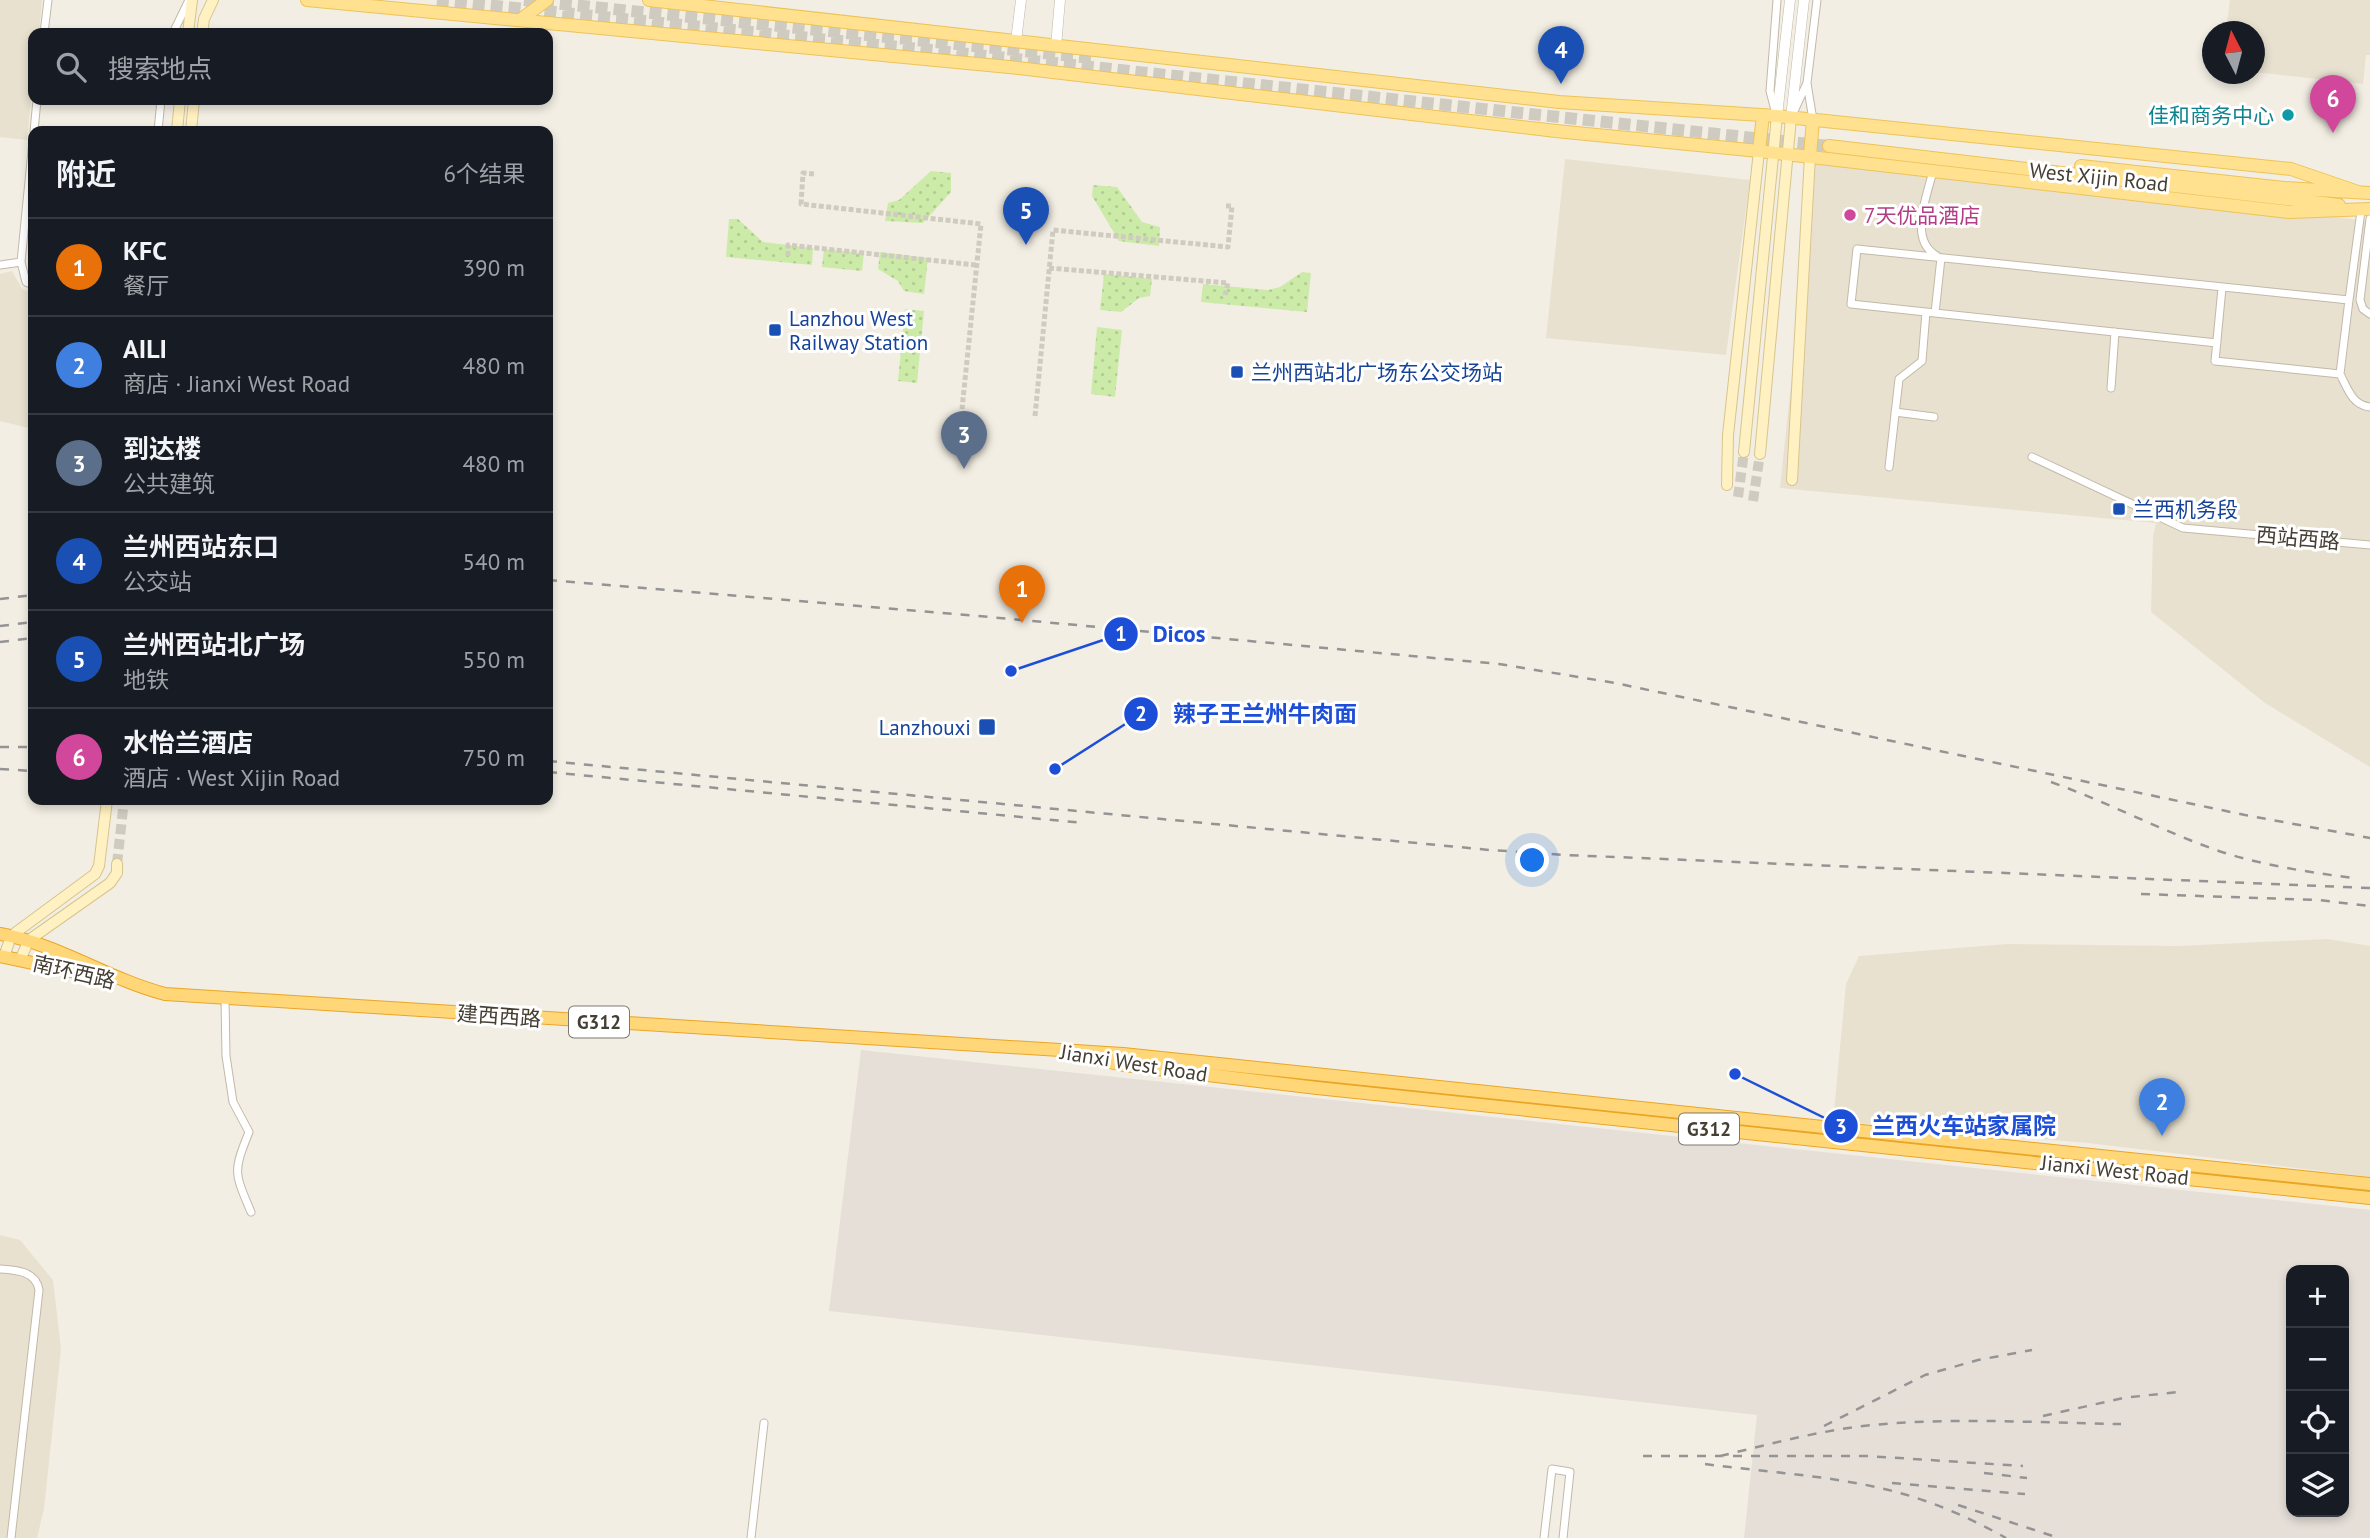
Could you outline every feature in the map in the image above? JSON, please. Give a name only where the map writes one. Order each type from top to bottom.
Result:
[{"type":"highway","name":"建西西路","points":[[5,935],[29,940],[148,990],[165,994],[1050,1051]]},
{"type":"highway","name":"南环西路","points":[[2,957],[148,990]]},
{"type":"highway","name":"Jianxi West Road","points":[[1050,1051],[1123,1054],[2370,1184]]},
{"type":"highway","name":"Jianxi West Road","points":[[1050,1051],[1124,1065],[1317,1088],[2370,1198]]},
{"type":"main road","points":[[188,28],[190,0]]},
{"type":"main road","points":[[203,28],[213,0]]},
{"type":"main road","points":[[307,0],[995,65],[1556,131],[1810,156],[2289,212],[2368,212]]},
{"type":"main road","points":[[520,20],[547,0]]},
{"type":"main road","points":[[649,0],[1559,102],[1763,115],[2291,169],[2364,193]]},
{"type":"main road","points":[[177,126],[180,105]]},
{"type":"main road","points":[[191,126],[194,105]]},
{"type":"main road","points":[[1760,454],[1773,152],[1763,115]]},
{"type":"main road","points":[[1727,485],[1728,435],[1773,152],[1784,117]]},
{"type":"main road","points":[[1792,480],[1813,120]]},
{"type":"main road","name":"West Xijin Road","points":[[2364,193],[2284,188],[1829,143],[2368,212]]},
{"type":"main road","points":[[1744,452],[1773,152]]},
{"type":"main road","points":[[2,957],[5,935],[95,874],[99,866],[106,805]]},
{"type":"main road","points":[[20,960],[29,940],[110,883],[117,873],[117,864]]},
{"type":"street","points":[[45,28],[48,0]]},
{"type":"street","points":[[176,28],[190,0]]},
{"type":"street","points":[[1016,41],[1021,0]]},
{"type":"street","points":[[1056,46],[1060,0]]},
{"type":"street","points":[[1777,0],[1770,91],[1784,117]]},
{"type":"street","points":[[1784,117],[1790,0]]},
{"type":"street","points":[[1784,117],[1804,0]]},
{"type":"street","points":[[1813,120],[1807,83],[1816,0]]},
{"type":"street","points":[[1784,117],[1807,83]]},
{"type":"street","points":[[34,126],[37,105]]},
{"type":"street","points":[[158,126],[161,105]]},
{"type":"street","points":[[1933,171],[1921,233],[1927,249],[1941,258]]},
{"type":"street","points":[[28,191],[21,262],[28,283]]},
{"type":"street","points":[[2368,212],[2349,300],[2340,374],[2354,401],[2361,406],[2370,407]]},
{"type":"street","points":[[2368,212],[2360,300],[2362,309],[2370,314]]},
{"type":"street","points":[[2217,343],[1851,304],[1857,249],[2349,300]]},
{"type":"street","points":[[1889,467],[1899,379],[1922,361],[1941,258]]},
{"type":"street","points":[[0,265],[21,262]]},
{"type":"street","points":[[2222,288],[2215,361],[2340,374]]},
{"type":"street","points":[[2111,388],[2115,332]]},
{"type":"street","points":[[1895,412],[1934,417]]},
{"type":"street","name":"西站西路","points":[[2032,457],[2183,528],[2370,545]]},
{"type":"street","points":[[225,998],[226,1056],[233,1102],[249,1132],[236,1166],[239,1186],[251,1212]]},
{"type":"street","points":[[0,1269],[21,1270],[30,1276],[39,1290],[11,1538]]},
{"type":"street","points":[[751,1538],[764,1423]]},
{"type":"street","points":[[1544,1538],[1552,1469],[1570,1472],[1563,1538]]},
{"type":"shaded area","points":[[0,0],[42,0],[39,28],[28,28],[28,105],[30,105],[27,140],[0,137]]},
{"type":"shaded area","points":[[2230,0],[2370,0],[2370,55],[2366,55],[2363,84],[2265,73],[2265,21],[2227,21]]},
{"type":"shaded area","points":[[1815,158],[2370,221],[2370,767],[2265,703],[2151,612],[2153,536],[2156,523],[1780,488]]},
{"type":"shaded area","points":[[1565,159],[1750,180],[1726,355],[1546,338]]},
{"type":"shaded area","points":[[12,271],[22,289],[28,291],[28,428],[0,421],[0,274]]},
{"type":"shaded area","points":[[2328,939],[2370,946],[2370,1177],[2088,1143],[1833,1121],[1846,984],[1859,956],[2007,944],[2178,946]]},
{"type":"shaded area","points":[[861,1050],[2370,1210],[2370,1538],[1744,1538],[1757,1415],[829,1311]]},
{"type":"shaded area","points":[[0,1235],[20,1240],[53,1280],[61,1349],[44,1509],[37,1538],[0,1538]]},
{"type":"green space","points":[[931,171],[951,173],[951,192],[923,223],[885,221],[888,203],[899,200]]},
{"type":"green space","points":[[1093,185],[1117,187],[1142,222],[1160,227],[1159,246],[1119,241],[1092,196]]},
{"type":"green space","points":[[729,219],[738,219],[763,242],[813,248],[812,265],[726,257]]},
{"type":"green space","points":[[824,249],[864,253],[862,271],[822,267]]},
{"type":"green space","points":[[880,252],[928,258],[924,294],[904,291],[898,281],[878,269]]},
{"type":"green space","points":[[1302,272],[1311,273],[1307,312],[1201,302],[1203,284],[1268,290],[1280,287]]},
{"type":"green space","points":[[1104,274],[1152,279],[1150,296],[1139,298],[1121,312],[1100,310]]},
{"type":"green space","points":[[905,309],[924,311],[917,383],[898,381]]},
{"type":"green space","points":[[1097,327],[1122,330],[1115,397],[1091,394]]},
{"type":"tunnel","points":[[437,0],[1829,146]]},
{"type":"tunnel","points":[[524,0],[1092,58]]},
{"type":"tunnel","points":[[814,174],[803,173],[801,204],[981,224],[962,409]]},
{"type":"tunnel","points":[[1035,416],[1053,230],[1228,247],[1232,206],[1226,206]]},
{"type":"tunnel","points":[[788,256],[788,245],[976,265]]},
{"type":"tunnel","points":[[1049,268],[1228,283],[1225,295]]},
{"type":"tunnel","points":[[1738,497],[1744,452]]},
{"type":"tunnel","points":[[1753,501],[1760,454]]},
{"type":"tunnel","points":[[117,864],[123,805]]},
{"type":"railway","points":[[553,580],[1499,664],[1615,683],[2245,815],[2370,838]]},
{"type":"railway","points":[[0,599],[28,596]]},
{"type":"railway","points":[[0,626],[28,623]]},
{"type":"railway","points":[[0,642],[28,639]]},
{"type":"railway","points":[[0,747],[28,747]]},
{"type":"railway","points":[[553,761],[1490,850],[2370,888]]},
{"type":"railway","points":[[0,769],[28,771]]},
{"type":"railway","points":[[553,772],[1084,823]]},
{"type":"railway","points":[[2051,782],[2216,850],[2267,864],[2353,878]]},
{"type":"railway","points":[[2141,894],[2318,900],[2370,906]]},
{"type":"railway","points":[[1824,1426],[1925,1375],[1978,1360],[2032,1350]]},
{"type":"railway","points":[[2043,1416],[2123,1398],[2177,1392]]},
{"type":"railway","points":[[1720,1456],[1815,1434],[1873,1425],[1966,1421],[2121,1424]]},
{"type":"railway","points":[[1643,1456],[1867,1456],[2023,1466]]},
{"type":"railway","points":[[1705,1464],[1833,1479],[1883,1489],[1920,1499],[2006,1538]]},
{"type":"railway","points":[[1984,1473],[2027,1478]]},
{"type":"railway","points":[[1892,1483],[2025,1494]]},
{"type":"railway","points":[[1958,1505],[2059,1538]]},
{"type":"place","name":"兰州西站东口","points":[[1561,84]]},
{"type":"place","name":"佳和商务中心","points":[[2288,115]]},
{"type":"place","name":"水怡兰酒店","points":[[2333,133]]},
{"type":"place","name":"7天优品酒店","points":[[1850,215]]},
{"type":"place","name":"兰州西站北广场","points":[[1026,245]]},
{"type":"place","name":"Lanzhou West Railway Station","points":[[775,330]]},
{"type":"place","name":"兰州西站北广场东公交场站","points":[[1237,372]]},
{"type":"place","name":"到达楼","points":[[964,469]]},
{"type":"place","name":"兰西机务段","points":[[2119,509]]},
{"type":"place","name":"KFC","points":[[1022,623]]},
{"type":"place","name":"Dicos","points":[[1011,671]]},
{"type":"place","name":"Lanzhouxi","points":[[987,727]]},
{"type":"place","name":"辣子王兰州牛肉面","points":[[1055,769]]},
{"type":"place","name":"兰西火车站家属院","points":[[1735,1074]]},
{"type":"place","name":"AILI","points":[[2162,1136]]}]
